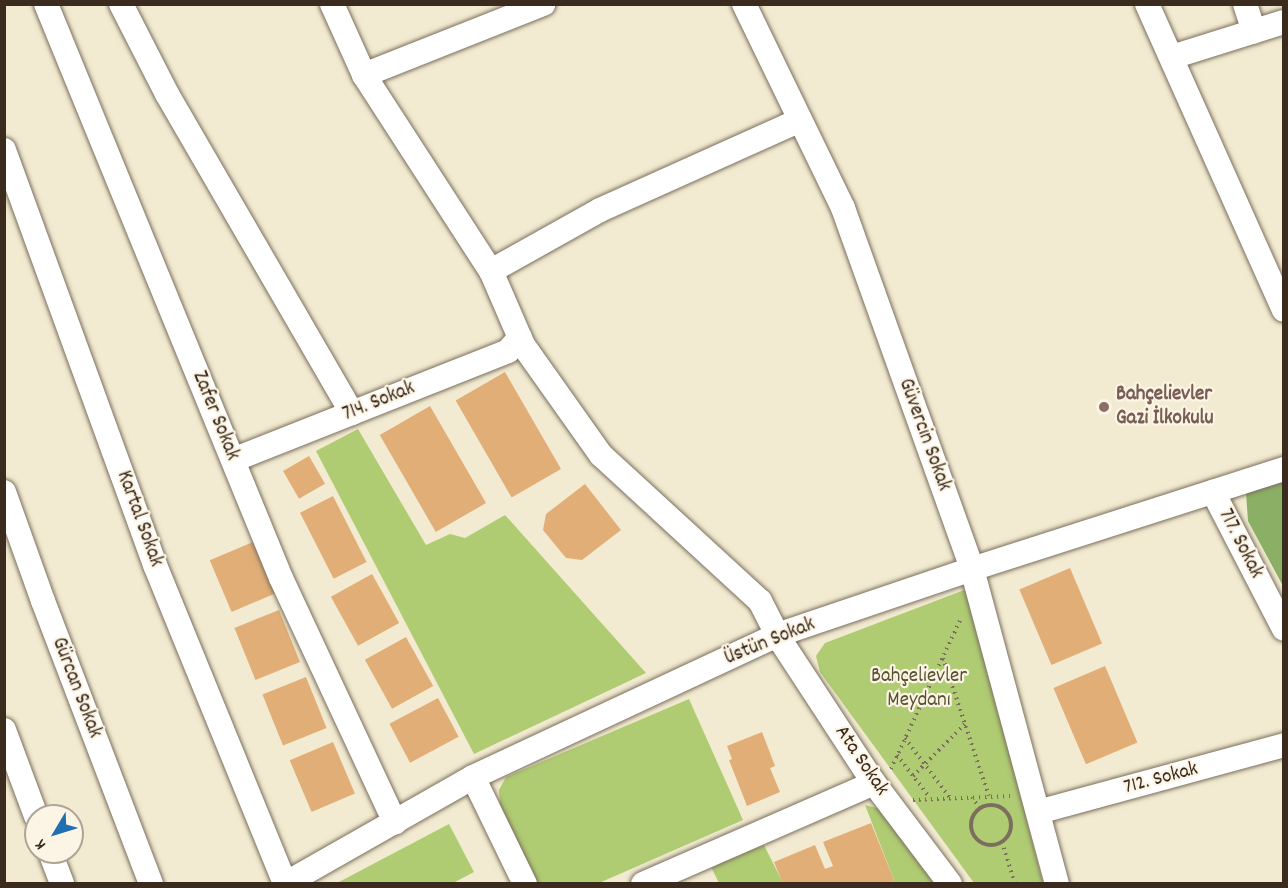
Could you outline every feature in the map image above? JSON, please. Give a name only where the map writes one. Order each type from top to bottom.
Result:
[{"type":"street","name":"Zafer Sokak","points":[[46,4],[281,578],[395,823]]},
{"type":"street","points":[[122,4],[167,94],[352,413]]},
{"type":"street","name":"Ata Sokak","points":[[332,4],[364,75],[491,271],[520,337],[601,454],[760,601],[777,635],[881,792],[950,884]]},
{"type":"street","points":[[364,75],[543,4]]},
{"type":"street","name":"Güvercin Sokak","points":[[744,4],[843,208],[972,569],[1057,884]]},
{"type":"street","points":[[1147,4],[1284,310]]},
{"type":"street","points":[[1245,4],[1254,32]]},
{"type":"street","points":[[1172,57],[1284,22]]},
{"type":"street","points":[[491,271],[600,210],[800,120]]},
{"type":"street","name":"Kartal Sokak","points":[[4,150],[155,565],[285,884]]},
{"type":"street","name":"714. Sokak","points":[[233,460],[508,351],[520,337]]},
{"type":"street","name":"Üstün Sokak","points":[[285,884],[473,777],[777,635],[972,569],[1284,469]]},
{"type":"street","name":"Gürcan Sokak","points":[[4,492],[151,884]]},
{"type":"street","name":"717. Sokak","points":[[1213,492],[1284,629]]},
{"type":"street","points":[[4,730],[32,804]]},
{"type":"street","name":"712. Sokak","points":[[1035,803],[1284,745]]},
{"type":"street","points":[[473,777],[525,884]]},
{"type":"street","points":[[643,884],[881,792]]},
{"type":"street","points":[[54,864],[62,884]]},
{"type":"path","points":[[962,616],[881,792],[930,799],[989,796],[1035,803]]},
{"type":"path","points":[[943,657],[989,796]]},
{"type":"path","points":[[913,776],[965,724]]},
{"type":"path","points":[[905,738],[950,798]]},
{"type":"path","points":[[897,755],[930,799]]},
{"type":"path","points":[[972,797],[980,808]]},
{"type":"path","points":[[1002,842],[985,844],[972,832],[974,815],[980,808],[989,805],[1005,811],[1011,827],[1002,842],[1015,884]]},
{"type":"green space","points":[[358,429],[426,545],[450,534],[465,538],[505,515],[646,673],[474,754],[316,451]]},
{"type":"green space","points":[[1283,478],[1283,586],[1248,521],[1246,493]]},
{"type":"green space","name":"Bahçelievler Meydanı","points":[[967,589],[1043,883],[974,883],[820,672],[816,656],[825,643]]},
{"type":"green space","points":[[689,699],[743,820],[599,883],[537,883],[500,806],[499,790],[506,777]]},
{"type":"green space","points":[[865,805],[881,809],[939,883],[886,883],[894,880]]},
{"type":"green space","points":[[449,824],[474,872],[453,883],[337,883]]},
{"type":"green space","points":[[764,845],[783,883],[719,883],[711,867]]},
{"type":"building","points":[[505,372],[561,469],[512,497],[456,401]]},
{"type":"building","points":[[430,406],[486,503],[436,532],[380,435]]},
{"type":"building","points":[[309,456],[325,484],[299,499],[283,471]]},
{"type":"building","points":[[585,484],[621,530],[582,560],[566,558],[543,530],[546,514]]},
{"type":"building","points":[[333,496],[367,562],[334,579],[300,513]]},
{"type":"building","points":[[253,542],[275,594],[232,612],[210,560]]},
{"type":"building","points":[[1070,568],[1102,643],[1051,665],[1019,589]]},
{"type":"building","points":[[372,574],[399,623],[358,646],[331,597]]},
{"type":"building","points":[[279,610],[300,662],[255,680],[234,628]]},
{"type":"building","points":[[406,637],[433,686],[392,709],[365,660]]},
{"type":"building","points":[[1105,666],[1137,742],[1086,764],[1053,688]]},
{"type":"building","points":[[306,677],[327,728],[283,746],[262,695]]},
{"type":"building","points":[[438,698],[459,737],[410,763],[389,724]]},
{"type":"building","points":[[762,732],[775,766],[770,768],[780,792],[747,806],[729,760],[732,759],[727,746]]},
{"type":"building","points":[[333,742],[355,794],[312,812],[290,760]]},
{"type":"building","points":[[871,823],[894,880],[886,884],[783,884],[774,862],[815,845],[825,869],[833,866],[823,842]]},
{"type":"place","name":"Bahçelievler Gazi İlkokulu","points":[[1104,407]]}]
